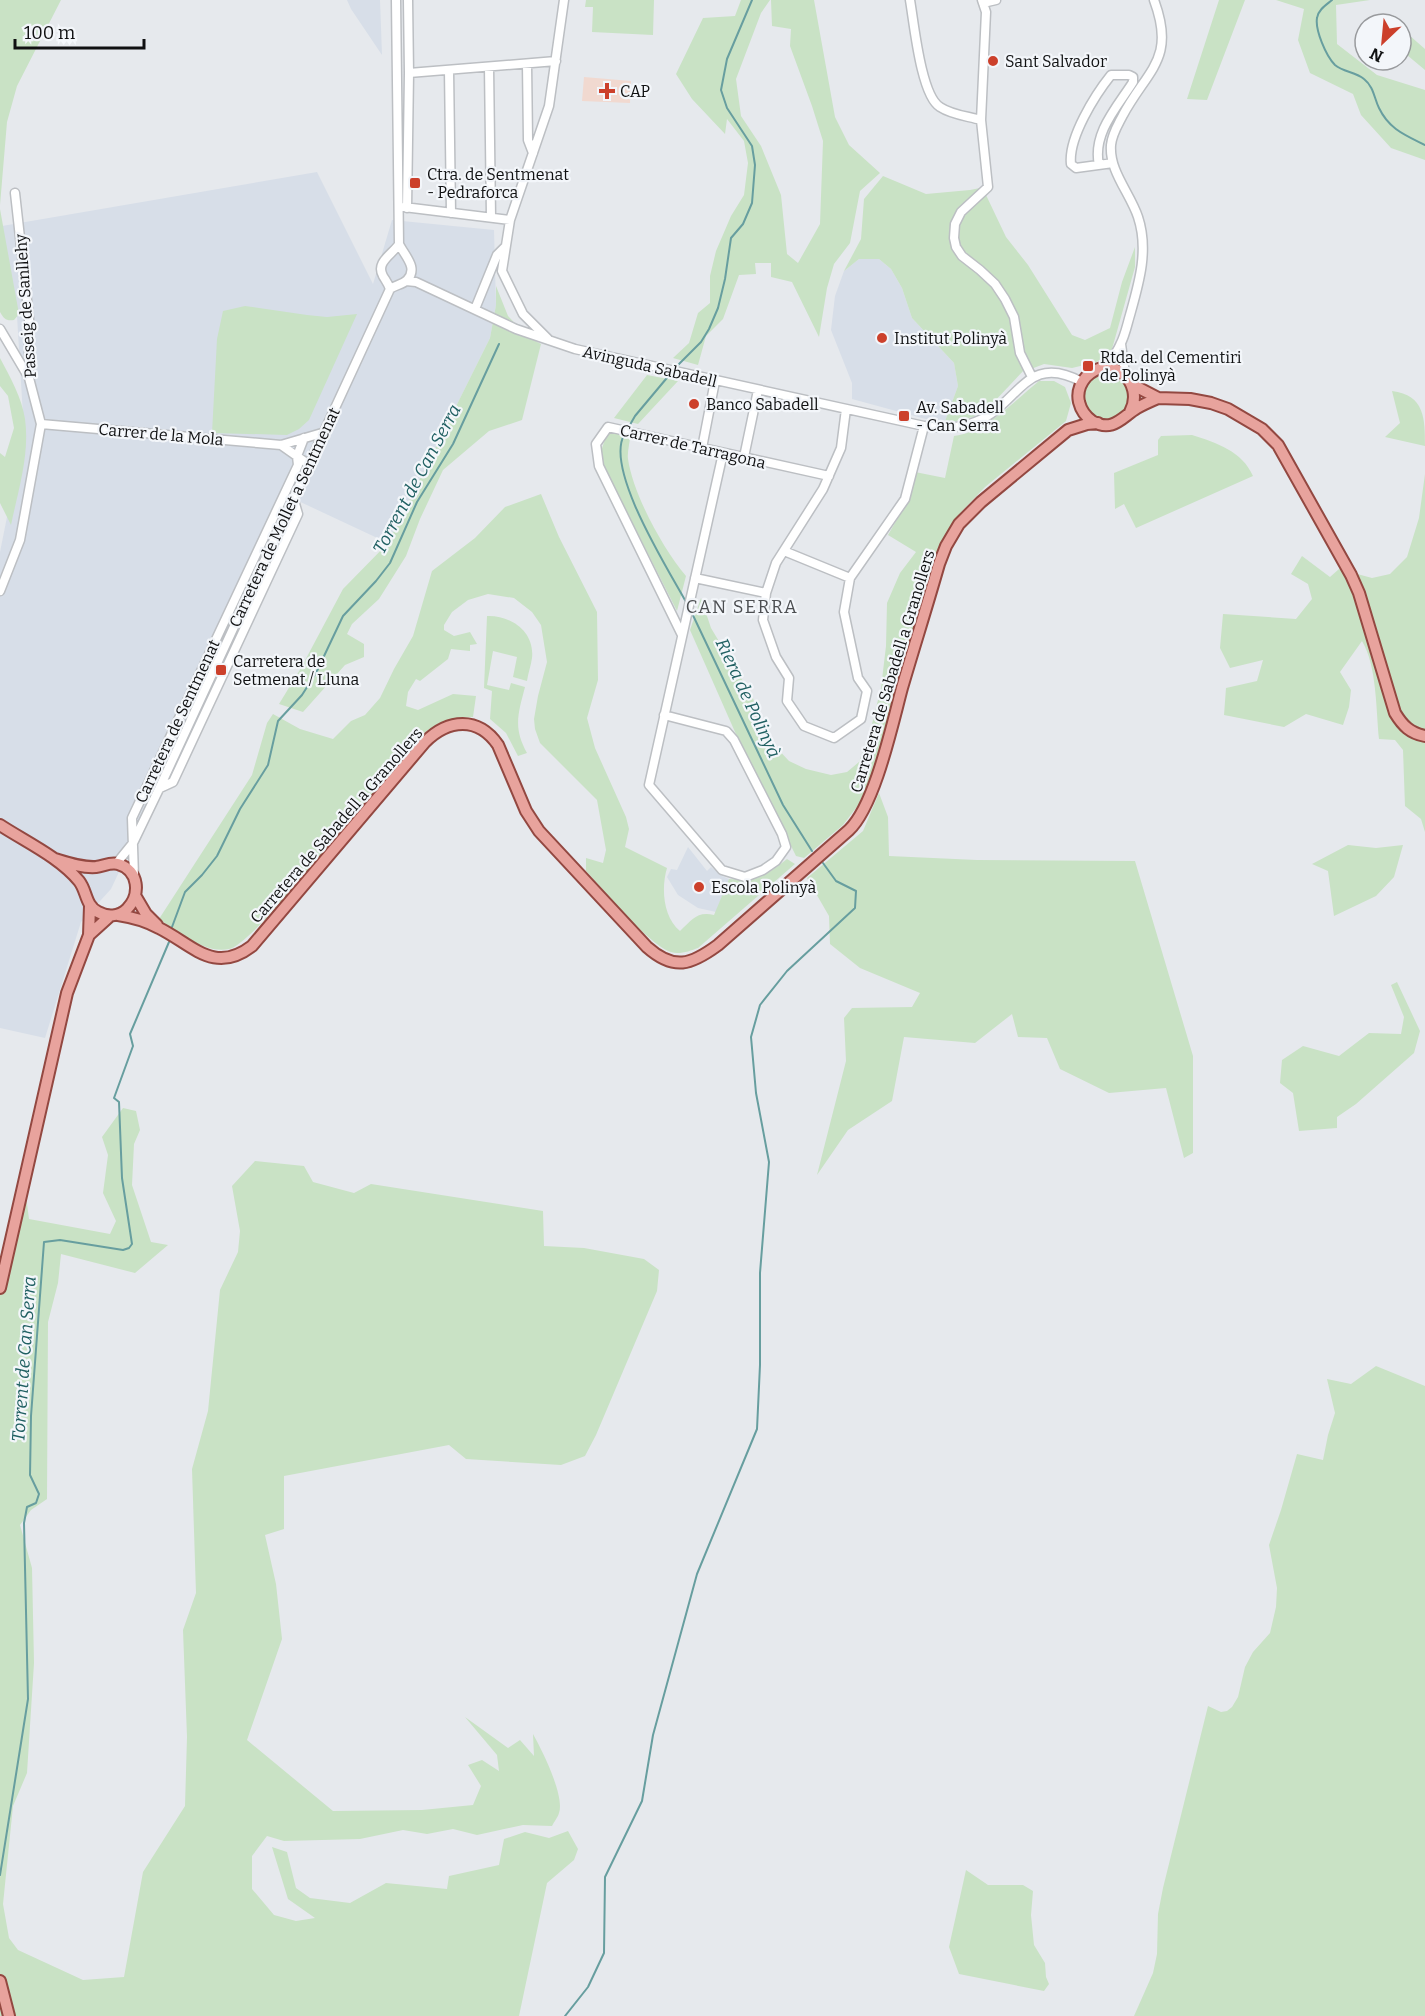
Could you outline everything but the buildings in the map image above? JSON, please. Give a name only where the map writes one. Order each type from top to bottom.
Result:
[{"type":"main road","points":[[1131,412],[1135,399],[1132,385],[1125,374],[1105,368],[1096,370],[1082,382],[1078,393],[1079,403],[1085,416],[1098,423],[1115,424],[1131,412],[1158,398]]},
{"type":"main road","points":[[1132,385],[1158,398],[1201,401],[1228,409],[1255,423],[1278,445],[1359,593],[1395,713],[1406,729],[1425,735]]},
{"type":"main road","name":"Carretera de Sabadell a Granollers","points":[[1068,430],[1079,403]]},
{"type":"main road","name":"Carretera de Sabadell a Granollers","points":[[159,928],[189,947],[216,959],[232,957],[246,951],[425,742],[444,728],[461,724],[472,725],[492,736],[526,811],[539,831],[647,946],[663,959],[679,963],[690,962],[703,956],[858,820],[883,755],[939,564],[950,538],[970,512],[1068,430],[1098,423]]},
{"type":"main road","points":[[0,825],[55,860],[78,879],[90,906],[89,935],[67,993],[0,1288]]},
{"type":"main road","points":[[55,860],[81,867],[98,867]]},
{"type":"main road","points":[[84,891],[90,873],[107,863],[129,870],[137,885],[136,897],[128,908],[114,915],[89,935]]},
{"type":"main road","points":[[136,897],[146,914],[159,928]]},
{"type":"main road","points":[[90,906],[100,913],[137,919],[159,928]]},
{"type":"main road","points":[[0,1981],[9,2016]]},
{"type":"street","points":[[396,0],[403,207]]},
{"type":"street","points":[[408,0],[409,73],[403,207],[399,244],[412,266],[414,278]]},
{"type":"street","name":"Avinguda Sabadell","points":[[564,0],[549,106],[510,220],[502,271],[523,314],[549,341],[595,355],[924,426],[947,428],[977,422],[998,408],[1032,377]]},
{"type":"street","points":[[910,0],[927,89],[934,102],[952,113],[981,120]]},
{"type":"street","points":[[996,0],[982,1],[986,12],[981,120],[988,187],[961,212],[955,224],[956,247],[962,256],[987,277],[1005,299],[1014,317],[1020,353],[1032,377],[1049,372],[1082,382]]},
{"type":"street","points":[[1105,368],[1121,343],[1143,262],[1143,237],[1138,217],[1113,163],[1111,144],[1125,111],[1154,69],[1162,51],[1162,28],[1154,0]]},
{"type":"street","points":[[409,73],[555,61]]},
{"type":"street","points":[[527,64],[528,140],[533,153]]},
{"type":"street","points":[[489,67],[491,217]]},
{"type":"street","points":[[449,70],[452,213]]},
{"type":"street","points":[[1099,165],[1098,147],[1111,114],[1133,82],[1133,77],[1129,75],[1111,75],[1103,84],[1080,127],[1070,156],[1071,164],[1076,168],[1099,165],[1113,163]]},
{"type":"street","name":"Passeig de Sanllehy","points":[[0,591],[20,540],[41,424],[29,378],[29,318],[15,194]]},
{"type":"street","points":[[403,207],[510,220]]},
{"type":"street","name":"Carretera de Mollet a Sentmenat","points":[[293,498],[391,285],[383,276],[382,262],[393,254],[399,244]]},
{"type":"street","points":[[475,309],[496,255],[506,247]]},
{"type":"street","points":[[393,254],[404,255]]},
{"type":"street","points":[[391,285],[414,278],[516,329],[549,341]]},
{"type":"street","points":[[0,329],[29,378]]},
{"type":"street","points":[[1121,343],[1125,374]]},
{"type":"street","points":[[702,448],[715,381]]},
{"type":"street","points":[[744,457],[758,390]]},
{"type":"street","points":[[846,409],[841,448],[823,489],[776,563],[766,592],[763,620],[776,657],[789,678],[787,701],[804,726],[834,738],[861,719],[867,691],[858,678],[844,612],[850,578],[905,499],[924,426]]},
{"type":"street","name":"Carrer de la Mola","points":[[41,424],[281,445],[322,433]]},
{"type":"street","name":"Carrer de Tarragona","points":[[682,635],[599,466],[596,444],[608,427],[829,476]]},
{"type":"street","name":"Carretera de Sentmenat","points":[[134,877],[132,818],[298,465],[297,456],[304,438]]},
{"type":"street","name":"Carrer de la Mola","points":[[281,445],[308,464]]},
{"type":"street","points":[[664,715],[726,731],[734,740],[782,834],[786,846],[776,861],[763,870],[745,877],[722,870],[649,785],[664,715],[723,453]]},
{"type":"street","name":"Carretera de Sentmenat","points":[[134,843],[159,789],[173,782],[298,514],[293,498]]},
{"type":"street","points":[[784,551],[850,578]]},
{"type":"street","points":[[695,578],[766,592]]},
{"type":"street","points":[[116,864],[134,843]]},
{"type":"shaded area","points":[[347,0],[380,0],[382,55],[351,9]]},
{"type":"shaded area","name":"CAP","points":[[584,77],[631,81],[630,103],[582,101]]},
{"type":"shaded area","points":[[317,172],[373,284],[392,220],[494,230],[496,305],[490,338],[388,543],[294,499],[111,889],[81,922],[45,1038],[0,1028],[0,552],[24,432],[17,316],[2,226]]},
{"type":"shaded area","name":"Institut Polinyà","points":[[859,259],[879,259],[891,269],[902,288],[912,318],[954,363],[958,386],[944,424],[852,399],[852,383],[831,330],[835,296],[844,271]]},
{"type":"shaded area","name":"Escola Polinyà","points":[[688,847],[707,871],[711,867],[729,879],[716,912],[698,908],[678,895],[667,877],[671,869],[677,870]]},
{"type":"green space","points":[[0,0],[61,0],[17,86],[7,122],[0,205]]},
{"type":"green space","points":[[586,0],[654,0],[653,35],[592,32],[593,7],[585,7]]},
{"type":"green space","points":[[741,0],[770,0],[761,13],[736,79],[741,116],[761,146],[781,195],[787,254],[798,263],[820,224],[823,141],[790,46],[791,29],[772,26],[771,0],[814,0],[835,117],[849,145],[880,173],[860,191],[850,243],[834,264],[827,288],[819,337],[792,282],[771,277],[771,263],[755,263],[756,274],[739,275],[723,319],[706,336],[698,365],[673,358],[689,343],[698,313],[710,303],[710,276],[716,251],[731,216],[744,195],[748,163],[744,141],[727,119],[725,134],[692,99],[676,74],[703,18],[735,16]]},
{"type":"green space","points":[[1219,0],[1245,0],[1207,100],[1187,99]]},
{"type":"green space","points":[[1276,0],[1370,0],[1336,5],[1337,44],[1353,56],[1353,72],[1373,72],[1425,90],[1425,160],[1391,148],[1361,115],[1353,94],[1310,73],[1298,40],[1304,9]]},
{"type":"green space","points":[[1413,38],[1425,49],[1425,70],[1413,60]]},
{"type":"green space","points":[[883,176],[926,194],[985,187],[958,211],[951,240],[985,276],[1000,296],[1011,318],[1025,369],[992,404],[973,417],[944,424],[958,386],[954,363],[912,318],[902,288],[891,269],[879,259],[859,259],[844,271],[861,239],[864,199]]},
{"type":"green space","points":[[986,195],[1006,237],[1028,265],[1072,335],[1085,340],[1110,328],[1122,282],[1135,247],[1135,267],[1112,349],[1097,362],[1072,368],[1044,364],[1031,369],[1023,352],[1017,316],[959,244],[961,222],[969,210]]},
{"type":"green space","points":[[0,209],[19,314],[14,320],[6,319],[0,312]]},
{"type":"green space","points":[[496,286],[508,316],[528,337],[541,344],[522,420],[489,431],[443,470],[406,556],[379,599],[352,624],[347,634],[364,644],[364,657],[345,665],[303,712],[279,704],[343,589],[388,543],[490,338],[496,305]]},
{"type":"green space","points":[[245,306],[327,317],[357,314],[309,420],[299,429],[287,435],[212,433],[217,339],[223,311]]},
{"type":"green space","points":[[0,358],[21,403],[26,432],[22,472],[11,525],[0,503],[0,453],[5,457],[14,428],[8,396],[0,386]]},
{"type":"green space","points":[[1107,373],[1123,380],[1130,396],[1123,412],[1107,419],[1091,412],[1084,396],[1091,380]]},
{"type":"green space","points":[[647,375],[678,381],[638,424],[614,418]]},
{"type":"green space","points":[[1039,381],[1054,381],[1065,387],[1071,403],[1066,421],[985,487],[961,512],[946,538],[911,642],[872,773],[859,804],[843,825],[804,858],[796,856],[739,741],[690,630],[701,598],[711,628],[753,698],[767,744],[775,746],[789,761],[806,769],[831,775],[847,772],[859,762],[870,732],[881,688],[886,646],[887,603],[900,573],[916,552],[888,535],[907,502],[915,472],[945,478],[954,436],[978,429],[989,422]]},
{"type":"green space","points":[[1392,391],[1403,393],[1417,403],[1423,418],[1425,446],[1385,437],[1400,423]]},
{"type":"green space","points":[[607,434],[630,436],[628,459],[642,504],[659,536],[686,576],[677,611],[602,463],[602,448]]},
{"type":"green space","points":[[1192,435],[1228,449],[1242,460],[1253,476],[1136,528],[1124,504],[1115,509],[1114,473],[1158,455],[1158,440],[1161,436]]},
{"type":"green space","points":[[1425,474],[1425,832],[1421,819],[1405,806],[1403,750],[1395,740],[1379,739],[1371,663],[1362,641],[1340,672],[1351,690],[1349,707],[1343,725],[1306,714],[1284,727],[1224,715],[1226,688],[1257,681],[1263,660],[1230,668],[1220,648],[1223,614],[1296,619],[1312,599],[1308,584],[1291,574],[1302,556],[1330,577],[1339,569],[1372,578],[1390,574],[1407,557],[1419,518]]},
{"type":"green space","points":[[541,494],[559,537],[597,612],[598,680],[587,718],[595,748],[626,817],[629,829],[625,847],[667,868],[664,884],[665,902],[674,925],[680,931],[699,915],[714,915],[729,879],[760,876],[787,859],[795,864],[698,948],[674,953],[662,948],[651,939],[586,871],[586,858],[603,863],[606,850],[597,800],[540,743],[535,729],[534,719],[538,696],[547,662],[541,625],[532,612],[514,598],[488,594],[468,600],[452,612],[444,625],[444,630],[454,636],[470,632],[477,644],[470,645],[470,651],[451,649],[448,659],[420,681],[416,679],[408,692],[406,706],[418,710],[453,694],[476,696],[473,717],[446,721],[422,735],[295,888],[244,940],[229,949],[211,948],[183,936],[159,919],[252,775],[267,723],[273,714],[300,729],[333,739],[351,721],[365,715],[380,698],[413,636],[432,571],[475,538],[505,507]]},
{"type":"green space","points":[[487,616],[504,618],[519,626],[532,648],[527,681],[513,677],[517,657],[493,651],[487,685],[509,690],[511,683],[525,687],[520,705],[518,728],[527,753],[518,756],[506,733],[490,719],[492,691],[484,688]]},
{"type":"green space","points":[[879,793],[888,817],[889,856],[977,860],[1135,861],[1193,1056],[1193,1153],[1184,1158],[1166,1088],[1109,1093],[1060,1069],[1047,1038],[1018,1037],[1012,1014],[975,1043],[904,1037],[892,1101],[848,1130],[817,1175],[846,1061],[844,1018],[852,1008],[912,1007],[920,993],[860,968],[830,944],[829,916],[807,878],[863,831]]},
{"type":"green space","points":[[1348,845],[1376,848],[1403,845],[1394,877],[1376,896],[1334,916],[1328,871],[1312,864]]},
{"type":"green space","points":[[1397,982],[1420,1031],[1414,1053],[1356,1104],[1337,1117],[1337,1128],[1299,1131],[1293,1093],[1280,1083],[1282,1060],[1303,1046],[1339,1056],[1369,1033],[1401,1034],[1404,1017],[1391,985]]},
{"type":"green space","points":[[123,1108],[136,1111],[140,1130],[134,1144],[132,1185],[151,1242],[168,1245],[135,1273],[61,1254],[58,1283],[48,1322],[47,1499],[31,1510],[20,1525],[32,1568],[34,1663],[27,1773],[13,1806],[3,1904],[9,1938],[18,1950],[83,1980],[124,1977],[143,1872],[185,1806],[187,1737],[183,1630],[196,1593],[192,1469],[208,1411],[220,1290],[238,1252],[240,1231],[232,1186],[255,1161],[304,1166],[313,1182],[354,1193],[371,1184],[543,1211],[544,1246],[584,1248],[644,1259],[659,1270],[657,1291],[585,1456],[561,1465],[466,1459],[449,1445],[284,1476],[284,1529],[265,1535],[276,1584],[282,1639],[247,1740],[333,1811],[422,1810],[473,1805],[481,1786],[468,1765],[482,1760],[499,1771],[497,1755],[465,1717],[508,1748],[520,1740],[534,1756],[533,1734],[552,1773],[560,1805],[552,1826],[523,1825],[477,1835],[453,1829],[427,1834],[403,1830],[360,1839],[284,1841],[267,1836],[252,1856],[252,1889],[274,1915],[296,1921],[315,1918],[288,1899],[272,1847],[287,1852],[296,1888],[310,1898],[350,1903],[386,1883],[447,1889],[449,1876],[499,1865],[504,1839],[525,1832],[549,1838],[568,1831],[578,1849],[574,1860],[547,1883],[519,2016],[0,2016],[0,1276],[9,1277],[26,1196],[29,1219],[110,1234],[116,1221],[103,1193],[108,1155],[102,1137]]},
{"type":"green space","points":[[1376,1366],[1425,1386],[1425,2016],[1134,2016],[1153,1973],[1157,1954],[1158,1914],[1163,1888],[1208,1706],[1221,1712],[1232,1707],[1238,1697],[1245,1667],[1253,1652],[1270,1633],[1276,1607],[1277,1588],[1269,1545],[1297,1454],[1323,1460],[1335,1413],[1327,1379],[1351,1384]]},
{"type":"green space","points":[[966,1870],[988,1885],[1023,1885],[1033,1891],[1031,1915],[1034,1945],[1045,1963],[1049,1984],[1044,1991],[959,1974],[949,1947]]},
{"type":"waterway","points":[[675,368],[701,342],[709,329],[718,308],[731,238],[743,224],[752,203],[755,165],[752,146],[727,108],[721,90],[727,59],[752,0]]},
{"type":"waterway","points":[[1332,0],[1321,10],[1317,18],[1319,36],[1328,56],[1335,65],[1367,82],[1383,115],[1393,126],[1425,145]]},
{"type":"waterway","name":"Torrent de Can Serra","points":[[172,927],[185,892],[217,856],[240,809],[268,765],[278,721],[302,695],[316,673],[343,616],[390,563],[417,502],[453,444],[499,344]]},
{"type":"waterway","points":[[627,430],[635,416],[671,373]]},
{"type":"waterway","name":"Riera de Polinyà","points":[[624,435],[620,451],[623,471],[631,495],[653,544],[686,602]]},
{"type":"waterway","name":"Riera de Polinyà","points":[[690,609],[783,805],[812,851]]},
{"type":"waterway","points":[[565,2016],[588,1987],[604,1953],[605,1877],[642,1801],[653,1735],[697,1574],[757,1429],[760,1273],[769,1162],[756,1093],[751,1037],[760,1005],[787,971],[855,908],[856,891],[836,881],[823,863]]},
{"type":"waterway","name":"Torrent de Can Serra","points":[[0,1875],[28,1699],[24,1523],[27,1507],[36,1503],[39,1494],[30,1475],[31,1416],[44,1242],[60,1240],[123,1250],[132,1244],[122,1178],[119,1102],[114,1098],[133,1046],[130,1034],[169,942]]},
{"type":"place","name":"Sant Salvador","points":[[993,61]]},
{"type":"place","name":"CAP","points":[[607,91]]},
{"type":"place","name":"Ctra. de Sentmenat - Pedraforca","points":[[415,183]]},
{"type":"place","name":"Institut Polinyà","points":[[882,338]]},
{"type":"place","name":"Rtda. del Cementiri de Polinyà","points":[[1088,366]]},
{"type":"place","name":"Banco Sabadell","points":[[694,404]]},
{"type":"place","name":"Av. Sabadell - Can Serra","points":[[904,416]]},
{"type":"place","name":"Carretera de Setmenat / Lluna","points":[[221,670]]},
{"type":"place","name":"Escola Polinyà","points":[[699,887]]},
{"type":"district","name":"CAN SERRA","points":[[742,607]]}]
